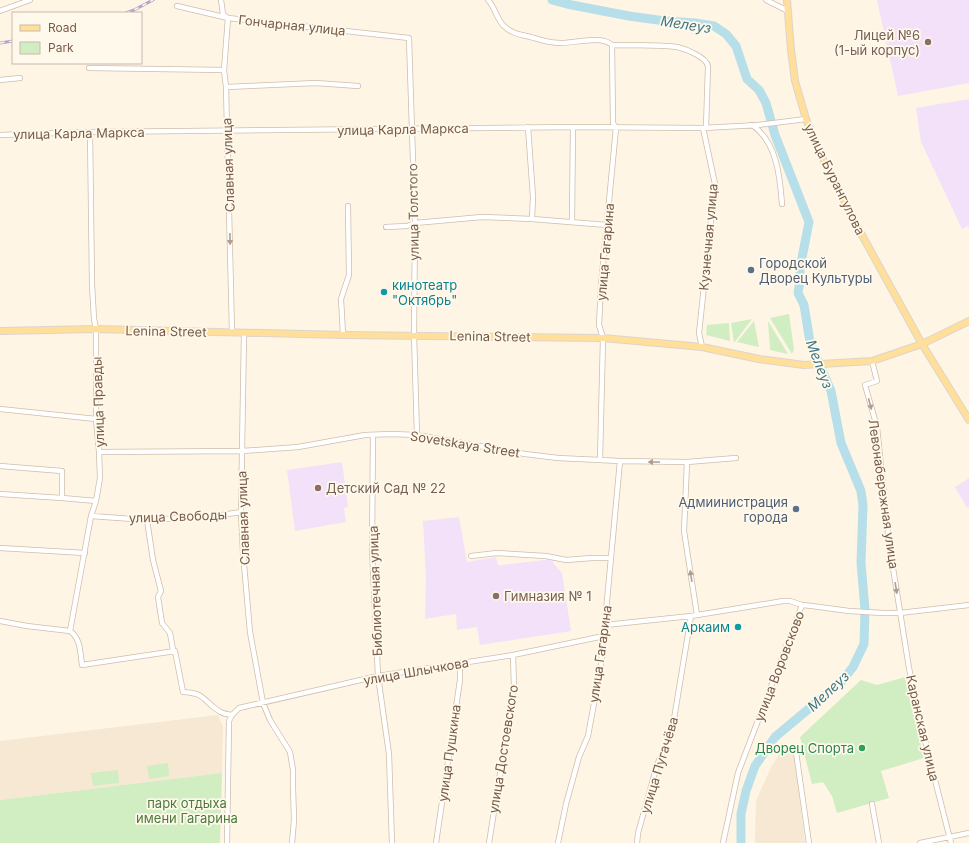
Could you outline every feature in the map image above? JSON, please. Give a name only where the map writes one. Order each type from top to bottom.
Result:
[{"type":"main road","name":"улица Бурангулова","points":[[787,0],[795,81],[806,119],[817,147],[853,218],[922,344],[969,420]]},
{"type":"main road","name":"Lenina Street","points":[[0,331],[96,329],[244,333],[602,338],[702,347],[759,359],[804,365],[872,361],[922,344],[969,321]]},
{"type":"street","points":[[0,11],[30,0]]},
{"type":"street","name":"Славная улица","points":[[221,0],[223,14],[228,18],[224,70],[226,87],[232,332]]},
{"type":"street","points":[[488,0],[495,9],[503,25],[518,35],[545,42],[562,43],[594,40],[609,42],[612,45]]},
{"type":"street","points":[[766,0],[788,11]]},
{"type":"street","name":"Гончарная улица","points":[[177,6],[228,18],[409,38]]},
{"type":"street","name":"улица Толстого","points":[[409,38],[415,223],[414,335],[418,434]]},
{"type":"street","name":"Кузнечная улица","points":[[612,45],[679,47],[702,58],[708,66],[704,128],[715,184],[699,333],[702,347]]},
{"type":"street","name":"улица Гагарина","points":[[600,460],[602,338],[599,325],[601,285],[616,128],[613,123],[612,45]]},
{"type":"street","points":[[89,68],[224,70]]},
{"type":"street","points":[[0,80],[20,78]]},
{"type":"street","points":[[226,87],[316,83],[358,86]]},
{"type":"street","name":"улица Карла Маркса","points":[[0,135],[226,130],[304,131],[573,127],[704,128],[758,125],[806,119]]},
{"type":"street","points":[[752,125],[762,134],[774,155],[780,182],[782,204]]},
{"type":"street","points":[[572,222],[573,127]]},
{"type":"street","points":[[528,128],[533,196],[532,219]]},
{"type":"street","name":"улица Правды","points":[[70,631],[91,516],[96,501],[100,478],[96,419],[96,329],[92,284],[90,132]]},
{"type":"street","points":[[343,334],[342,299],[349,275],[348,206]]},
{"type":"street","points":[[386,227],[482,217],[607,225]]},
{"type":"street","name":"Славная улица","points":[[244,333],[241,512],[250,632],[264,703],[270,720],[290,752],[294,788],[292,843]]},
{"type":"street","name":"Левонабережная улица","points":[[872,361],[877,381],[865,385],[877,427],[890,543],[900,613]]},
{"type":"street","points":[[0,409],[96,419]]},
{"type":"street","name":"Sovetskaya Street","points":[[99,452],[242,451],[298,447],[373,435],[418,434],[525,454],[558,458],[687,462],[736,458]]},
{"type":"street","name":"Библиотечная улица","points":[[373,435],[372,548],[378,676],[389,754],[392,843]]},
{"type":"street","name":"улица Гагарина","points":[[558,843],[566,804],[579,757],[588,736],[604,636],[620,461]]},
{"type":"street","points":[[687,462],[684,531],[697,615]]},
{"type":"street","points":[[0,466],[62,471],[62,498]]},
{"type":"street","points":[[0,494],[96,501]]},
{"type":"street","name":"улица Свободы","points":[[91,516],[147,520],[216,516],[241,512]]},
{"type":"street","points":[[147,520],[149,542],[161,591],[158,597],[162,623],[168,628],[173,650],[177,653],[183,692],[199,695],[218,711],[232,715],[230,721],[226,843]]},
{"type":"street","points":[[0,548],[85,553]]},
{"type":"street","points":[[471,556],[497,553],[546,556],[566,560],[611,558]]},
{"type":"street","points":[[605,625],[691,616],[783,601],[848,611],[883,613],[900,613],[969,605]]},
{"type":"street","name":"улица Воровсково","points":[[723,843],[738,773],[802,605]]},
{"type":"street","name":"Каранская улица","points":[[900,613],[918,713],[951,843]]},
{"type":"street","name":"улица Пугачёва","points":[[637,843],[638,833],[657,765],[672,731],[691,616]]},
{"type":"street","points":[[0,621],[70,631],[79,641],[82,664],[173,650]]},
{"type":"street","name":"улица Шлычкова","points":[[232,715],[239,708],[378,676],[512,655],[604,636]]},
{"type":"street","name":"улица Достоевского","points":[[488,843],[514,686],[512,655]]},
{"type":"street","name":"улица Пушкина","points":[[436,843],[460,680],[460,663]]},
{"type":"street","points":[[796,752],[809,843]]},
{"type":"street","points":[[872,804],[879,843]]},
{"type":"street","points":[[920,843],[969,833]]},
{"type":"shaded area","name":"Лицей №6 (1-ый корпус)","points":[[877,0],[969,0],[969,83],[898,96]]},
{"type":"shaded area","points":[[969,99],[969,229],[968,226],[962,229],[921,142],[916,108]]},
{"type":"shaded area","name":"Детский Сад № 22","points":[[342,462],[348,507],[344,508],[346,522],[295,531],[287,470]]},
{"type":"shaded area","points":[[969,478],[969,507],[967,508],[955,487]]},
{"type":"shaded area","name":"Гимназия № 1","points":[[459,517],[467,562],[496,557],[498,565],[501,565],[553,559],[553,563],[562,573],[571,631],[480,645],[477,627],[457,630],[456,614],[425,619],[426,578],[423,521]]},
{"type":"shaded area","points":[[218,715],[223,727],[222,773],[0,800],[0,741]]},
{"type":"shaded area","points":[[793,742],[805,843],[755,843],[756,801],[771,767],[782,750]]},
{"type":"green space","points":[[789,314],[794,349],[792,354],[770,318]]},
{"type":"green space","points":[[752,319],[734,343],[731,323]]},
{"type":"green space","points":[[754,321],[759,347],[737,342]]},
{"type":"green space","points":[[768,321],[788,354],[770,350]]},
{"type":"green space","points":[[729,323],[730,341],[706,335],[707,325]]},
{"type":"green space","name":"Дворец Спорта","points":[[905,677],[924,758],[881,771],[889,798],[837,813],[832,796],[823,782],[812,784],[800,737],[861,680],[877,685]]},
{"type":"green space","points":[[168,763],[169,776],[149,779],[147,766]]},
{"type":"green space","points":[[118,770],[119,783],[93,786],[91,773]]},
{"type":"green space","name":"парк отдыха имени Гагарина","points":[[222,773],[220,843],[0,843],[0,800]]},
{"type":"waterway","name":"Мелеуз","points":[[552,0],[629,16],[714,26],[726,34],[736,46],[747,79],[759,90],[766,103],[775,135],[809,222],[800,268],[798,293],[804,305],[810,342],[831,391],[841,443],[861,491],[863,505],[861,563],[865,610],[864,644],[853,667],[842,681],[775,737],[755,766],[746,791],[741,814],[741,843]]},
{"type":"railway","points":[[129,12],[153,0]]},
{"type":"railway","points":[[0,43],[12,41]]},
{"type":"place","name":"Лицей №6 (1-ый корпус)","points":[[928,42]]},
{"type":"place","name":"Городской Дворец Культуры","points":[[751,270]]},
{"type":"place","name":"кинотеатр \"Октябрь\"","points":[[384,292]]},
{"type":"place","name":"Детский Сад № 22","points":[[318,488]]},
{"type":"place","name":"Адмиинистрация города","points":[[796,509]]},
{"type":"place","name":"Гимназия № 1","points":[[496,596]]},
{"type":"place","name":"Аркаим","points":[[738,627]]},
{"type":"place","name":"Дворец Спорта","points":[[862,748]]}]
